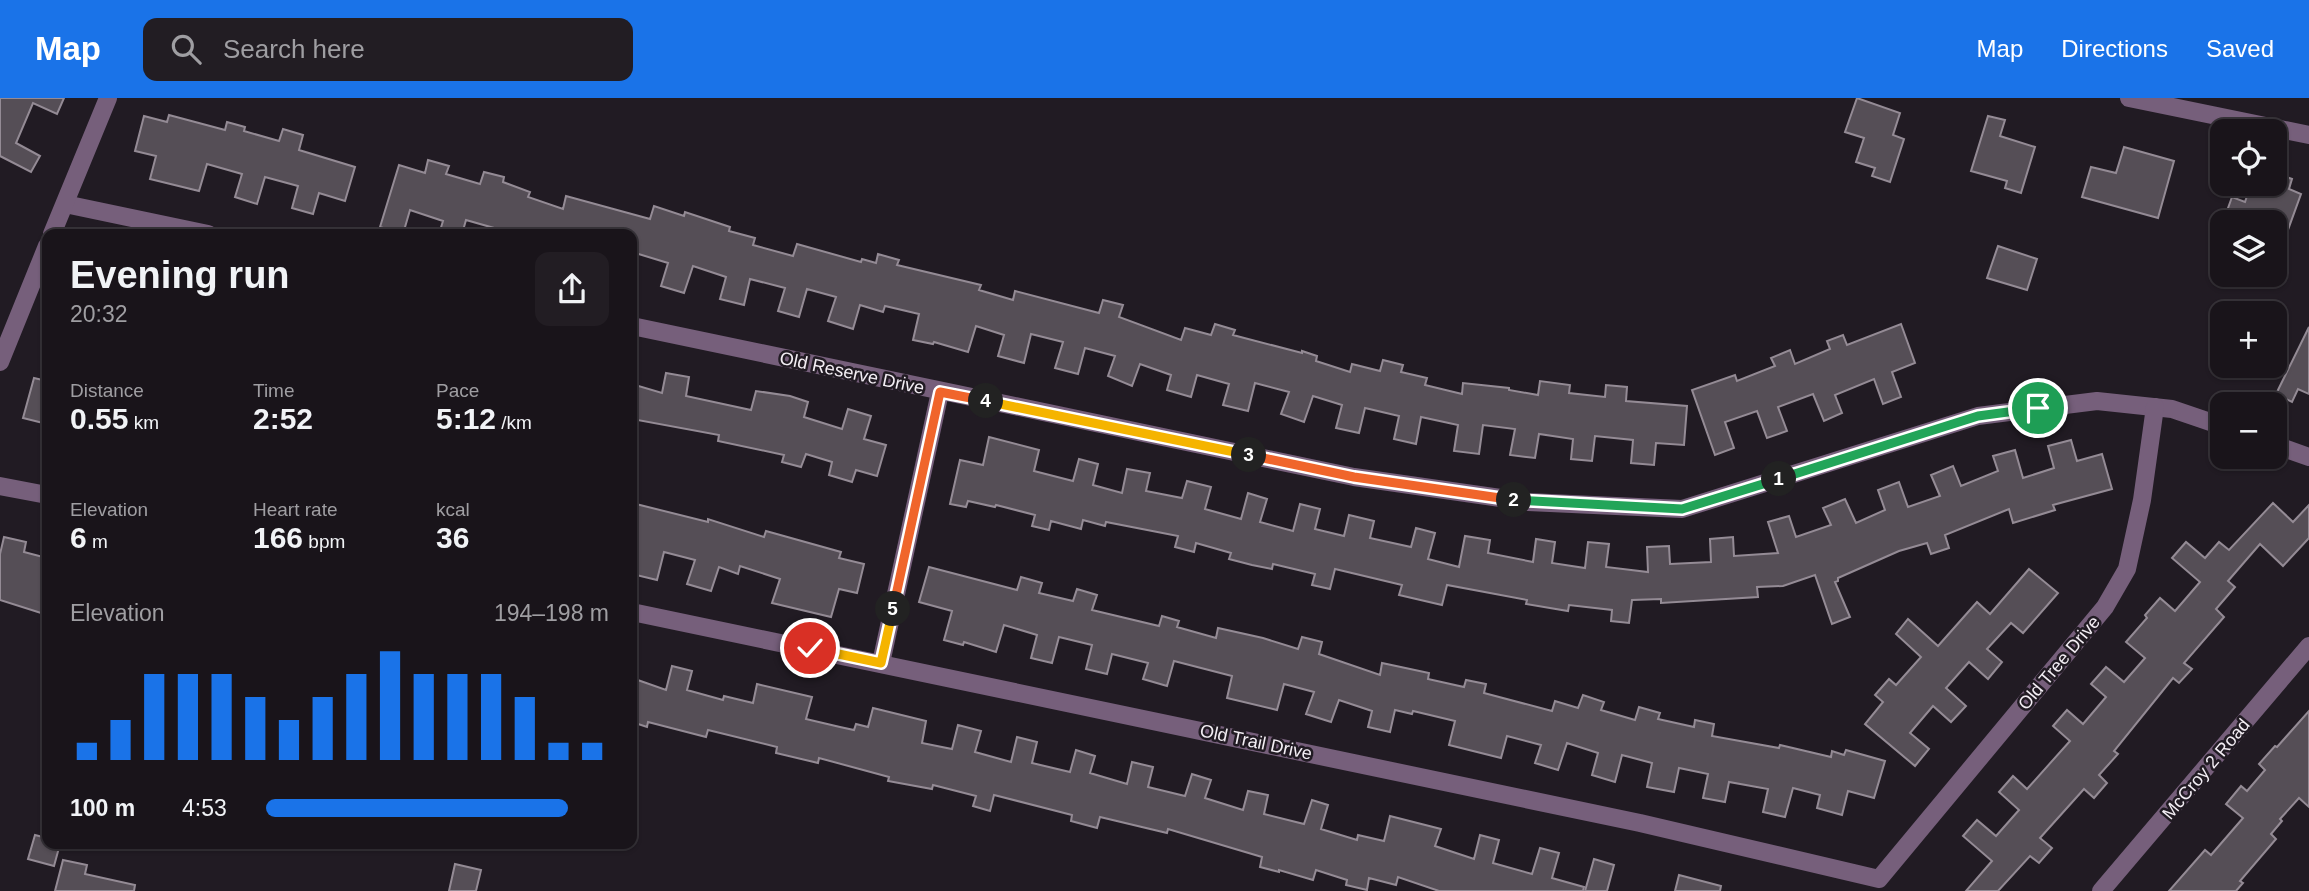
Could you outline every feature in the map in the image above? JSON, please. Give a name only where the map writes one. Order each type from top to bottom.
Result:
[{"type":"street","points":[[54,229],[108,98]]},
{"type":"street","points":[[2129,98],[2309,135]]},
{"type":"street","points":[[65,204],[184,229]]},
{"type":"street","points":[[0,362],[42,258]]},
{"type":"street","name":"Old Reserve Drive","points":[[637,327],[1354,477],[1528,502],[1682,509],[1978,416],[2097,401],[2172,409],[2210,422]]},
{"type":"street","points":[[881,663],[940,392]]},
{"type":"street","name":"Old Tree Drive","points":[[1879,880],[2105,607],[2127,569],[2155,407]]},
{"type":"street","points":[[2287,449],[2309,457]]},
{"type":"street","points":[[0,486],[42,494]]},
{"type":"street","name":"Old Trail Drive","points":[[637,613],[1627,820],[1879,880]]},
{"type":"street","name":"McCroy 2 Road","points":[[2101,891],[2309,646]]},
{"type":"building","points":[[0,98],[64,98],[57,114],[33,103],[16,143],[40,156],[31,172],[0,156]]},
{"type":"building","points":[[1857,98],[1900,113],[1893,135],[1904,139],[1890,182],[1872,176],[1875,168],[1856,162],[1864,138],[1845,132]]},
{"type":"building","points":[[169,115],[225,130],[227,122],[245,127],[244,131],[279,141],[283,129],[303,135],[299,150],[355,167],[345,201],[319,193],[313,214],[292,208],[298,186],[265,177],[257,204],[235,197],[242,174],[207,164],[199,191],[150,179],[156,156],[135,151],[144,116],[167,122]]},
{"type":"building","points":[[1988,116],[2005,120],[2000,136],[2035,147],[2021,193],[2005,188],[2007,181],[1971,171]]},
{"type":"building","points":[[2124,147],[2174,161],[2158,218],[2082,197],[2091,167],[2116,173]]},
{"type":"building","points":[[428,160],[449,166],[446,174],[480,184],[484,172],[504,177],[503,182],[530,192],[528,197],[563,209],[566,196],[650,219],[654,206],[684,216],[685,212],[730,227],[729,231],[755,238],[753,245],[793,256],[797,244],[861,262],[862,259],[876,263],[878,254],[899,260],[897,265],[981,285],[979,290],[1013,300],[1015,291],[1099,313],[1103,300],[1123,305],[1119,317],[1181,340],[1185,328],[1211,335],[1215,324],[1235,330],[1233,335],[1302,351],[1317,356],[1316,361],[1350,372],[1352,364],[1380,371],[1383,360],[1403,365],[1401,372],[1427,378],[1425,385],[1462,394],[1463,383],[1509,388],[1538,395],[1540,381],[1570,385],[1569,393],[1605,397],[1606,385],[1627,387],[1626,401],[1687,406],[1684,445],[1656,443],[1654,465],[1631,463],[1633,440],[1595,436],[1592,461],[1571,459],[1573,439],[1539,434],[1535,458],[1510,455],[1515,429],[1483,425],[1479,454],[1454,451],[1458,425],[1421,417],[1416,444],[1394,439],[1399,416],[1365,408],[1359,433],[1336,428],[1342,405],[1313,396],[1304,422],[1281,414],[1289,392],[1255,383],[1248,411],[1223,405],[1229,384],[1197,375],[1191,397],[1167,390],[1171,375],[1140,364],[1132,386],[1108,376],[1115,356],[1085,348],[1078,374],[1055,368],[1063,342],[1031,334],[1024,363],[998,356],[1004,335],[976,326],[968,352],[934,342],[913,340],[919,314],[885,306],[883,312],[860,305],[853,329],[828,321],[836,297],[807,289],[799,317],[778,311],[785,288],[750,279],[744,305],[720,299],[726,277],[693,266],[684,293],[661,286],[668,263],[637,254],[637,229],[498,229],[466,220],[463,229],[441,229],[443,221],[410,210],[404,229],[380,227],[399,165],[425,173]]},
{"type":"building","points":[[2287,177],[2292,179],[2289,189],[2301,194],[2287,232],[2287,210],[2227,210],[2232,197],[2245,202],[2247,196],[2287,196]]},
{"type":"building","points":[[1998,246],[2037,259],[2027,290],[1987,278]]},
{"type":"building","points":[[1901,324],[1915,363],[1892,372],[1901,397],[1883,404],[1874,379],[1835,395],[1842,413],[1824,421],[1813,394],[1778,407],[1787,431],[1767,438],[1757,411],[1725,422],[1734,448],[1715,455],[1692,390],[1735,375],[1737,381],[1775,366],[1771,358],[1790,350],[1795,364],[1830,349],[1827,341],[1843,335],[1847,345]]},
{"type":"building","points":[[2309,327],[2309,394],[2298,389],[2292,402],[2287,400],[2287,392],[2277,392],[2284,378],[2287,378],[2287,372]]},
{"type":"building","points":[[666,373],[689,377],[686,396],[751,410],[756,391],[790,396],[808,402],[804,417],[842,429],[848,409],[871,416],[864,439],[886,445],[877,476],[856,470],[852,482],[829,475],[832,462],[806,454],[801,467],[782,462],[784,455],[718,441],[719,435],[637,420],[637,386],[662,393]]},
{"type":"building","points":[[34,378],[42,380],[42,423],[23,418]]},
{"type":"building","points":[[989,437],[1039,450],[1034,471],[1073,481],[1079,459],[1098,464],[1093,485],[1122,493],[1127,469],[1150,473],[1146,491],[1182,498],[1187,481],[1211,487],[1205,509],[1241,519],[1248,493],[1267,499],[1260,522],[1293,531],[1300,504],[1320,509],[1315,529],[1344,536],[1349,515],[1374,521],[1370,538],[1411,547],[1416,528],[1435,533],[1428,559],[1459,567],[1465,536],[1490,540],[1488,553],[1533,562],[1536,539],[1555,542],[1552,563],[1585,568],[1588,542],[1609,544],[1606,567],[1648,572],[1647,547],[1669,546],[1670,564],[1711,562],[1710,539],[1733,537],[1734,556],[1778,553],[1768,522],[1789,516],[1796,537],[1831,525],[1823,508],[1845,499],[1856,523],[1885,510],[1878,490],[1899,482],[1908,507],[1940,496],[1931,475],[1953,466],[1961,486],[1998,471],[1993,456],[2015,450],[2023,478],[2054,468],[2048,446],[2071,440],[2077,461],[2102,454],[2112,489],[2053,505],[2055,510],[2013,523],[2009,509],[1945,535],[1949,548],[1931,554],[1927,543],[1899,551],[1838,578],[1835,582],[1850,617],[1832,624],[1815,575],[1783,586],[1757,587],[1758,597],[1661,603],[1661,599],[1632,600],[1629,623],[1611,621],[1612,610],[1569,605],[1568,611],[1526,604],[1527,600],[1447,585],[1442,605],[1399,595],[1402,585],[1335,569],[1330,589],[1312,585],[1315,574],[1273,564],[1272,569],[1252,565],[1229,559],[1231,553],[1196,543],[1194,552],[1175,547],[1178,536],[1106,522],[1105,526],[1083,520],[1081,529],[1051,521],[1049,530],[1032,526],[1035,515],[968,501],[966,507],[950,504],[960,460],[983,465]]},
{"type":"building","points":[[2273,503],[2293,522],[2309,505],[2309,538],[2283,566],[2260,544],[2228,581],[2235,587],[2216,609],[2224,617],[2184,663],[2192,669],[2179,683],[2173,678],[2114,751],[2118,754],[2099,775],[2107,783],[2094,798],[2084,789],[2040,838],[2052,848],[2039,863],[2030,856],[1998,891],[1966,891],[1992,861],[1963,836],[1977,820],[1996,836],[2019,810],[1999,792],[2013,776],[2027,789],[2070,741],[2053,726],[2067,710],[2083,724],[2106,697],[2091,684],[2106,667],[2124,682],[2145,658],[2126,642],[2147,618],[2145,615],[2160,598],[2175,611],[2200,582],[2172,558],[2186,542],[2205,558],[2219,542],[2229,550]]},
{"type":"building","points":[[637,504],[708,522],[708,519],[764,537],[766,531],[841,552],[839,558],[864,564],[857,593],[839,589],[831,617],[772,603],[780,579],[740,566],[738,574],[719,567],[711,591],[687,584],[695,560],[664,552],[657,580],[637,575]]},
{"type":"building","points":[[4,537],[26,542],[24,552],[42,557],[41,613],[0,600],[0,554]]},
{"type":"building","points":[[929,567],[1017,590],[1021,577],[1042,583],[1039,593],[1073,601],[1077,589],[1097,595],[1092,610],[1159,626],[1162,616],[1179,621],[1177,627],[1216,638],[1218,628],[1298,649],[1302,637],[1322,642],[1319,654],[1380,675],[1382,663],[1429,673],[1428,679],[1464,687],[1466,680],[1486,684],[1484,693],[1552,711],[1555,701],[1578,708],[1583,695],[1604,702],[1601,710],[1635,720],[1639,707],[1660,713],[1658,719],[1694,727],[1695,720],[1714,724],[1712,736],[1779,748],[1780,745],[1831,757],[1832,751],[1844,755],[1846,750],[1885,761],[1874,798],[1848,791],[1842,815],[1817,808],[1820,795],[1793,788],[1785,817],[1763,812],[1768,789],[1729,782],[1725,802],[1703,798],[1708,774],[1679,768],[1674,792],[1647,787],[1652,763],[1622,755],[1615,782],[1592,775],[1598,753],[1567,743],[1558,770],[1535,763],[1541,745],[1507,736],[1501,758],[1449,745],[1455,721],[1413,711],[1412,714],[1395,710],[1390,732],[1368,727],[1372,711],[1339,700],[1331,722],[1306,714],[1314,692],[1284,684],[1277,710],[1227,698],[1232,676],[1174,661],[1167,686],[1143,679],[1148,663],[1112,654],[1107,674],[1086,669],[1092,645],[1059,637],[1052,663],[1031,658],[1037,635],[1004,625],[996,652],[964,642],[963,645],[944,640],[952,611],[919,602]]},
{"type":"building","points":[[2029,569],[2058,593],[2023,633],[2011,623],[1987,649],[2002,662],[1988,679],[1969,662],[1946,688],[1966,706],[1951,722],[1933,706],[1910,733],[1929,749],[1915,766],[1865,724],[1883,702],[1875,695],[1889,679],[1896,685],[1921,657],[1896,634],[1908,619],[1938,646],[1977,602],[1990,614]]},
{"type":"building","points":[[672,666],[692,671],[687,690],[723,700],[724,696],[753,703],[757,684],[812,697],[806,719],[854,730],[856,724],[868,727],[873,708],[926,721],[922,743],[952,749],[958,725],[981,731],[975,752],[1011,762],[1017,737],[1037,742],[1032,763],[1070,772],[1076,750],[1095,756],[1090,773],[1127,784],[1132,762],[1153,767],[1148,787],[1185,796],[1192,774],[1211,780],[1205,798],[1243,810],[1248,791],[1268,795],[1264,814],[1304,824],[1312,800],[1328,805],[1321,829],[1357,840],[1358,835],[1384,841],[1390,816],[1441,829],[1435,846],[1474,859],[1480,835],[1499,840],[1493,863],[1532,874],[1540,848],[1559,853],[1552,878],[1584,887],[1583,891],[1439,891],[1398,877],[1396,885],[1369,878],[1367,890],[1346,885],[1347,880],[1316,870],[1313,880],[1260,867],[1262,857],[1168,829],[1167,833],[1100,817],[1097,828],[1071,821],[1072,815],[994,795],[990,811],[973,806],[976,796],[933,785],[932,789],[888,781],[889,777],[819,758],[818,763],[776,753],[777,747],[708,730],[706,737],[648,722],[647,727],[637,724],[637,680],[666,690]]},
{"type":"building","points":[[2309,711],[2309,807],[2299,798],[2280,819],[2282,821],[2271,834],[2276,839],[2240,881],[2243,883],[2236,891],[2169,891],[2205,850],[2211,855],[2243,818],[2226,804],[2241,786],[2247,791],[2265,770],[2259,764]]},
{"type":"building","points":[[35,835],[42,837],[42,849],[59,849],[54,866],[28,859]]},
{"type":"building","points":[[1594,859],[1614,865],[1607,891],[1585,891]]},
{"type":"building","points":[[63,860],[87,865],[85,874],[135,885],[134,891],[55,891]]},
{"type":"building","points":[[455,864],[481,870],[476,891],[449,891]]},
{"type":"building","points":[[1679,875],[1721,886],[1720,891],[1675,891]]},
{"type":"route","points":[[810,648],[881,663],[940,392],[1354,477],[1528,502],[1682,509],[1978,416],[2038,408]]}]
